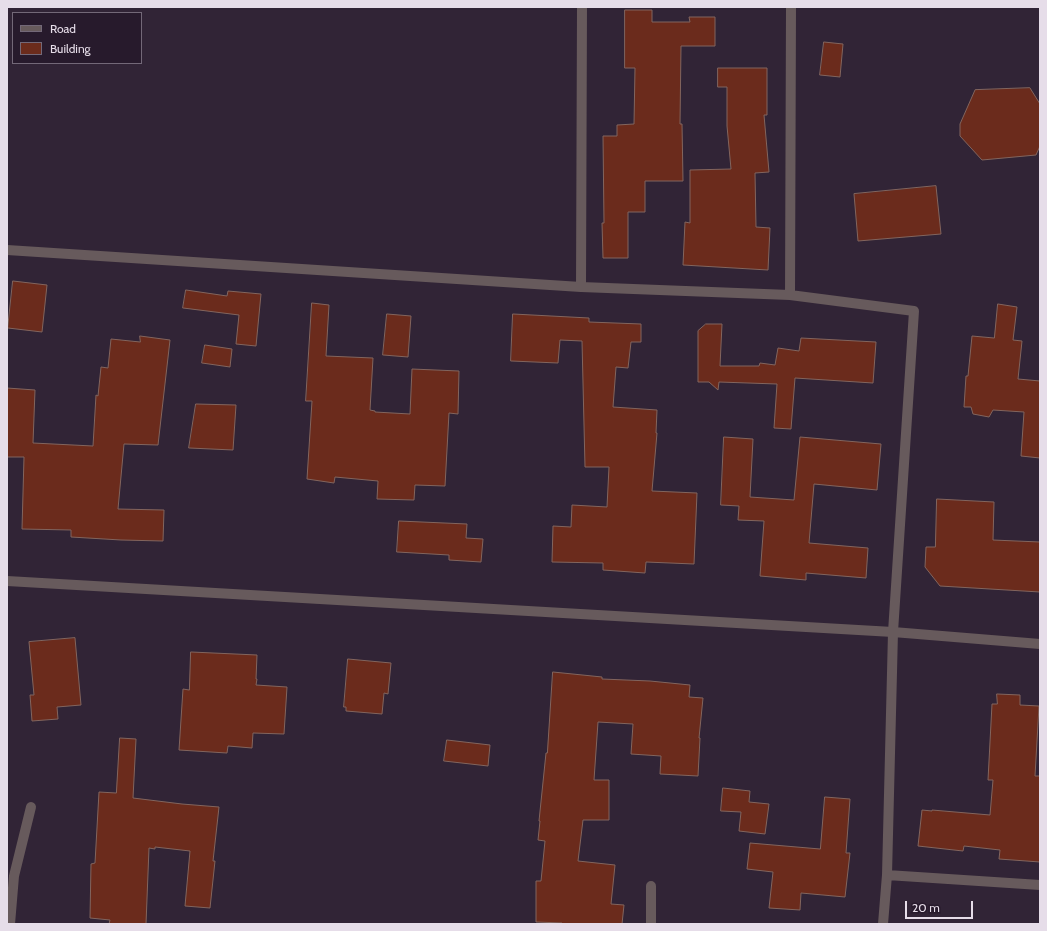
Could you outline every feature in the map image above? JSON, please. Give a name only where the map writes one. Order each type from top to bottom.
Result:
[{"type":"street","points":[[581,287],[582,7]]},
{"type":"street","points":[[790,295],[791,7]]},
{"type":"street","points":[[7,250],[581,287],[790,295],[914,311],[893,632],[887,875],[883,924]]},
{"type":"street","points":[[7,581],[893,632],[1040,644]]},
{"type":"street","points":[[10,924],[14,876],[31,807]]},
{"type":"street","points":[[887,875],[1040,885]]},
{"type":"street","points":[[651,886],[651,924]]},
{"type":"building","points":[[625,10],[652,10],[652,22],[690,22],[689,17],[715,17],[715,46],[681,46],[680,124],[682,124],[683,181],[645,181],[645,212],[628,212],[628,258],[603,258],[603,136],[617,136],[617,125],[634,124],[635,68],[625,68]]},
{"type":"building","points":[[824,42],[843,44],[840,77],[820,75]]},
{"type":"building","points":[[718,68],[767,68],[767,115],[764,115],[769,172],[755,173],[756,227],[770,228],[768,270],[683,265],[685,222],[690,223],[690,170],[731,169],[727,126],[727,87],[718,87]]},
{"type":"building","points":[[1030,88],[1040,104],[1040,146],[1036,155],[982,160],[960,136],[960,124],[975,90]]},
{"type":"building","points":[[936,186],[941,234],[858,241],[854,194]]},
{"type":"building","points":[[13,281],[47,285],[42,332],[8,328]]},
{"type":"building","points":[[186,290],[227,296],[228,291],[261,294],[256,346],[236,344],[239,315],[183,308]]},
{"type":"building","points":[[312,303],[329,305],[326,356],[373,358],[370,410],[375,412],[410,414],[412,369],[459,371],[458,414],[449,413],[445,486],[415,485],[414,500],[377,499],[378,481],[335,477],[334,483],[307,479],[312,401],[306,401]]},
{"type":"building","points":[[998,304],[1017,307],[1013,340],[1022,341],[1018,379],[1040,381],[1040,458],[1021,456],[1024,412],[993,410],[989,417],[973,414],[971,407],[964,407],[966,376],[968,376],[972,336],[994,338]]},
{"type":"building","points":[[387,314],[411,316],[408,357],[383,355]]},
{"type":"building","points":[[513,314],[589,318],[589,322],[641,324],[641,342],[631,342],[628,368],[616,367],[613,407],[657,410],[657,433],[652,491],[697,493],[694,564],[646,562],[645,573],[603,570],[603,563],[552,562],[553,526],[571,527],[572,505],[607,507],[609,467],[585,467],[582,341],[560,340],[558,363],[511,361]]},
{"type":"building","points":[[706,324],[722,324],[720,366],[759,366],[760,363],[775,365],[778,348],[799,351],[801,338],[876,342],[873,383],[795,378],[791,429],[774,428],[777,384],[719,382],[718,390],[709,382],[698,382],[698,331]]},
{"type":"building","points":[[140,336],[170,340],[158,445],[124,444],[118,509],[164,510],[163,541],[71,537],[71,530],[22,529],[24,457],[7,457],[7,388],[35,390],[33,443],[93,446],[96,395],[98,396],[101,367],[108,368],[111,339],[140,342]]},
{"type":"building","points":[[205,345],[232,349],[230,367],[202,363]]},
{"type":"building","points":[[196,404],[236,405],[233,450],[189,448]]},
{"type":"building","points":[[724,437],[753,439],[750,497],[794,500],[800,437],[881,444],[877,490],[814,484],[809,543],[868,548],[866,578],[806,573],[806,580],[760,576],[764,521],[738,520],[739,506],[721,505]]},
{"type":"building","points":[[937,499],[994,502],[993,540],[1040,542],[1040,592],[940,586],[925,567],[926,547],[935,547]]},
{"type":"building","points":[[399,521],[467,524],[466,538],[483,539],[481,562],[449,560],[449,555],[397,552]]},
{"type":"building","points":[[75,638],[81,705],[57,707],[58,719],[32,721],[30,695],[34,695],[29,642]]},
{"type":"building","points":[[191,652],[257,655],[256,685],[287,687],[284,734],[253,733],[252,748],[228,746],[227,753],[179,750],[183,689],[189,690]]},
{"type":"building","points":[[348,659],[391,663],[388,694],[384,693],[382,714],[346,711],[346,707],[344,707]]},
{"type":"building","points":[[553,672],[602,677],[602,679],[650,681],[690,685],[689,697],[703,698],[699,738],[698,776],[660,774],[661,756],[631,754],[633,724],[598,722],[594,780],[609,780],[609,820],[583,820],[578,861],[615,865],[611,904],[624,905],[622,924],[562,924],[536,922],[536,881],[541,881],[545,841],[538,840],[539,821],[547,753]]},
{"type":"building","points":[[997,694],[1020,695],[1020,705],[1039,706],[1035,776],[1040,776],[1040,862],[999,859],[1000,850],[964,846],[963,851],[918,846],[922,810],[990,815],[993,780],[988,780],[992,704],[997,704]]},
{"type":"building","points":[[120,738],[136,739],[133,798],[219,807],[210,908],[185,906],[190,851],[155,847],[155,849],[149,848],[146,924],[109,924],[110,920],[90,918],[91,864],[95,863],[99,792],[116,793]]},
{"type":"building","points":[[447,740],[490,745],[488,766],[444,761]]},
{"type":"building","points":[[723,788],[750,791],[749,802],[769,804],[765,834],[739,831],[741,812],[721,811]]},
{"type":"building","points":[[825,797],[850,799],[846,853],[850,853],[845,897],[801,893],[800,910],[769,908],[773,872],[747,869],[750,843],[820,849]]}]
